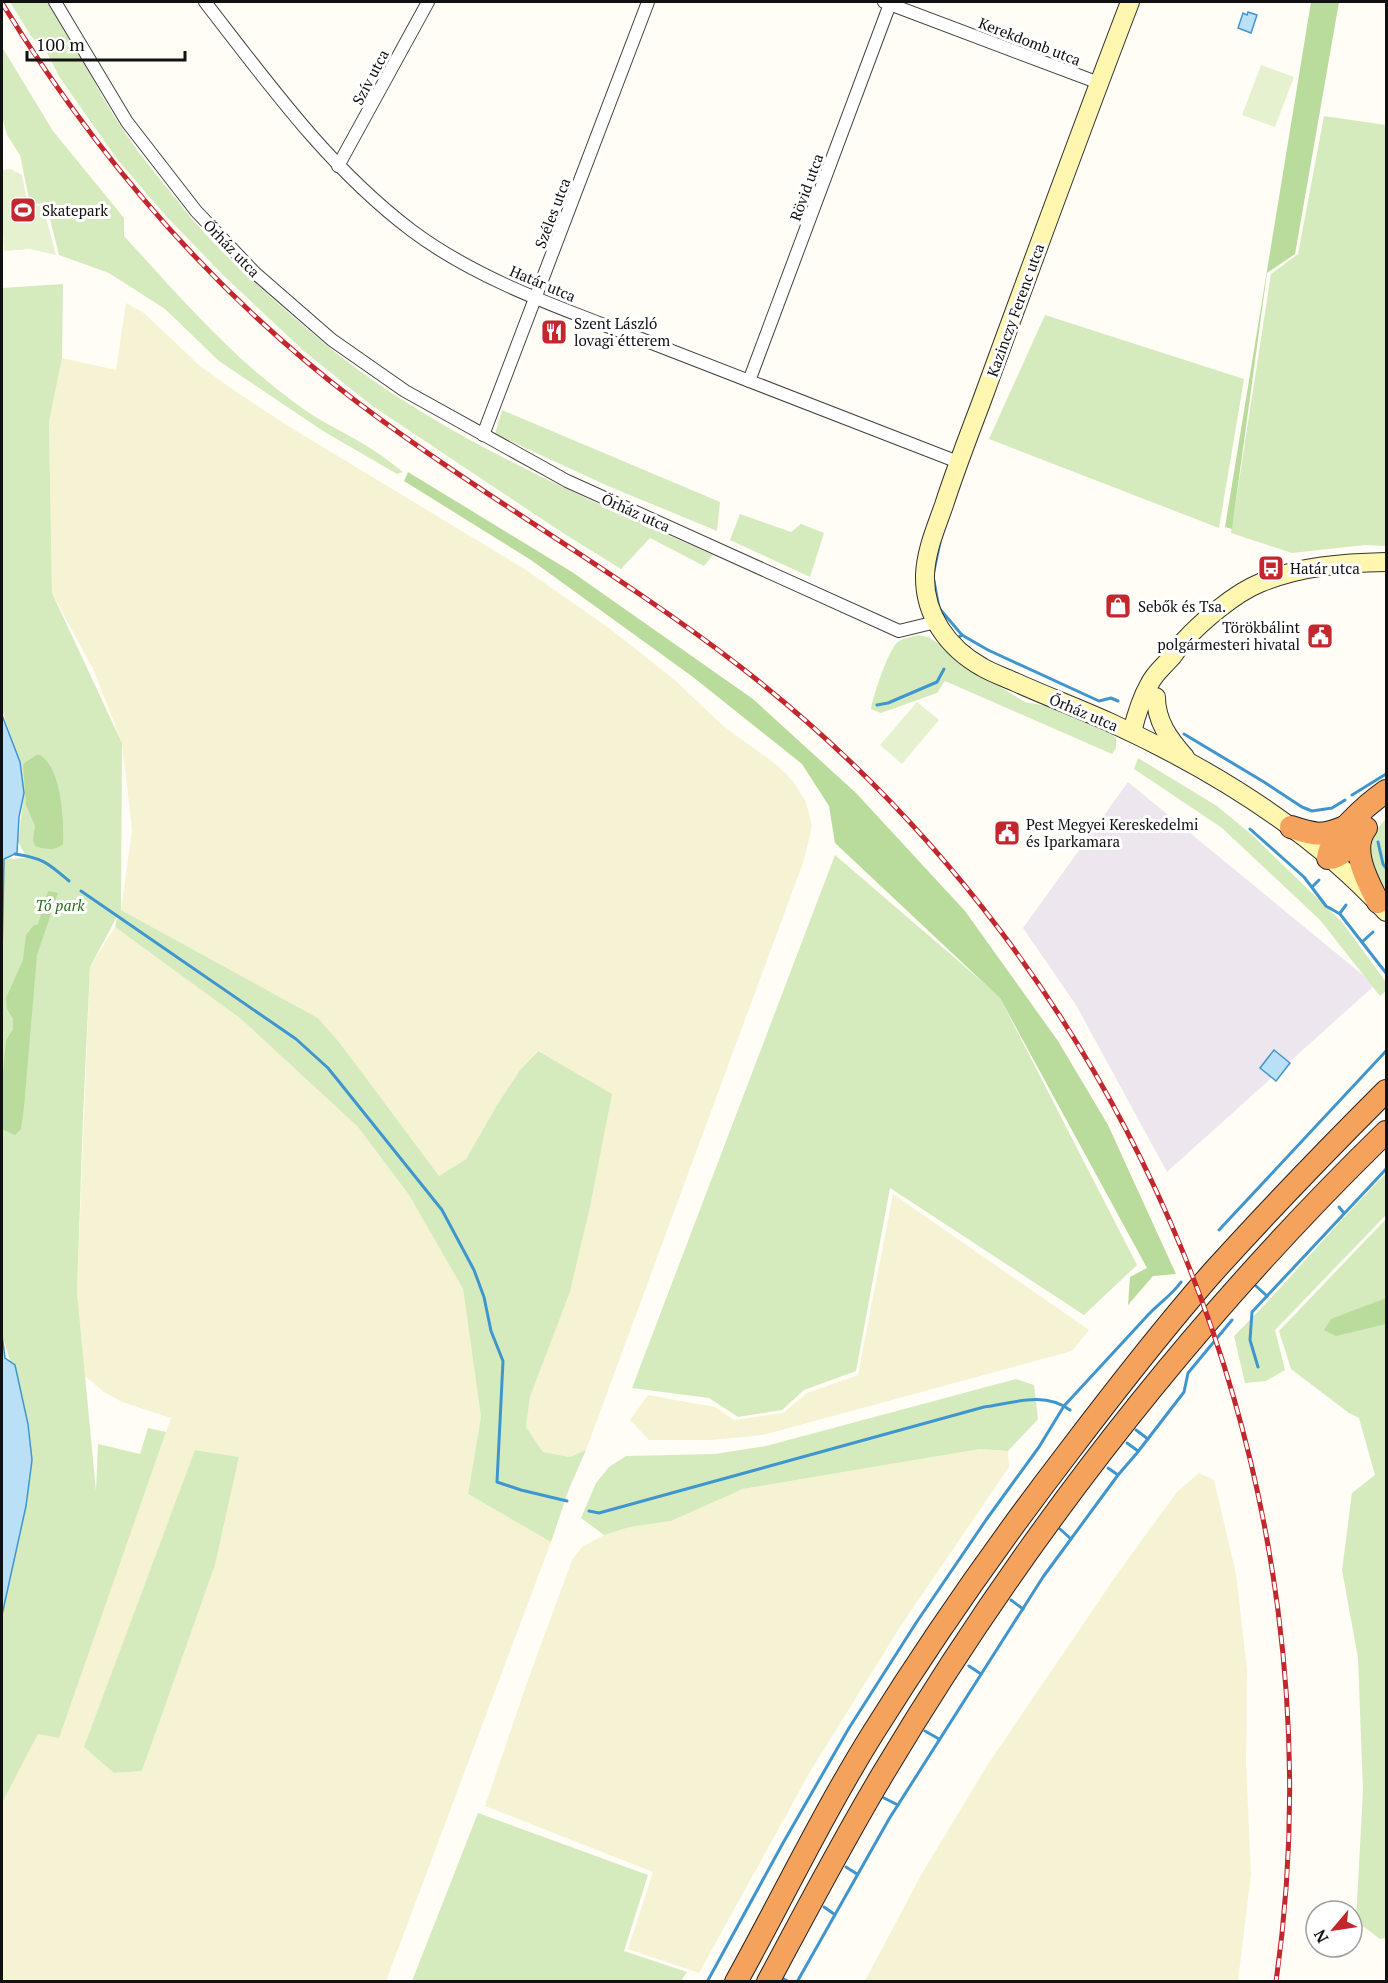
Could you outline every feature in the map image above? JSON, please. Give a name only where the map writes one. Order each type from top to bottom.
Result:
[{"type":"highway","points":[[1291,826],[1325,835],[1355,828],[1386,791]]},
{"type":"highway","points":[[1328,858],[1333,843],[1386,807]]},
{"type":"highway","points":[[1355,828],[1361,861],[1382,907]]},
{"type":"highway","points":[[1344,1133],[1353,1110],[1386,1072]]},
{"type":"highway","points":[[736,1982],[815,1834],[872,1735],[958,1604],[1024,1510],[1140,1359],[1213,1273],[1386,1091]]},
{"type":"highway","points":[[768,1982],[882,1776],[980,1621],[1056,1512],[1143,1399],[1221,1307],[1300,1220],[1386,1132]]},
{"type":"street","name":"Őrház utca","points":[[55,2],[127,122],[196,212],[255,273],[332,340],[405,391],[567,481],[899,631],[936,622],[947,640],[982,668],[1132,732],[1188,761],[1253,800],[1291,826],[1382,907]]},
{"type":"street","name":"Határ utca","points":[[205,2],[338,166],[390,213],[429,243],[468,266],[536,298],[958,462]]},
{"type":"street","name":"Szív utca","points":[[338,166],[428,2]]},
{"type":"street","name":"Széles utca","points":[[483,435],[648,2]]},
{"type":"street","name":"Kazinczy Ferenc utca","points":[[936,622],[929,605],[925,577],[928,549],[958,462],[1130,2]]},
{"type":"street","name":"Kerekdomb utca","points":[[886,3],[1099,83]]},
{"type":"street","name":"Rövid utca","points":[[749,381],[886,3]]},
{"type":"street","points":[[1132,732],[1149,699],[1155,674],[1212,614],[1257,584],[1311,567],[1386,562]]},
{"type":"street","points":[[1100,718],[1121,716],[1149,699]]},
{"type":"street","points":[[1149,699],[1172,741],[1188,761]]},
{"type":"shaded area","points":[[126,303],[144,313],[200,366],[238,393],[285,424],[526,570],[609,628],[676,681],[722,725],[778,766],[793,781],[806,802],[812,826],[804,860],[586,1450],[570,1457],[543,1452],[526,1427],[530,1397],[570,1292],[590,1207],[537,1051],[520,1070],[466,1159],[439,1176],[339,1042],[318,1018],[121,910],[132,830],[122,743],[94,671],[52,593],[49,422],[62,358],[116,370]]},
{"type":"shaded area","points":[[1128,782],[1375,985],[1167,1172],[1076,1005],[1023,928]]},
{"type":"shaded area","points":[[115,927],[241,1019],[358,1127],[409,1195],[463,1289],[481,1417],[468,1494],[551,1542],[386,1981],[2,1981],[2,1803],[38,1733],[59,1737],[171,1418],[122,1402],[104,1392],[85,1376],[77,1292],[90,967]],"holes":[[[195,1450],[239,1457],[215,1565],[142,1771],[114,1773]]]},
{"type":"shaded area","points":[[893,1194],[1089,1330],[1072,1351],[763,1435],[712,1440],[649,1440],[630,1420],[648,1395],[715,1407],[734,1420],[783,1413],[807,1393],[858,1375]]},
{"type":"shaded area","points":[[980,1449],[1008,1451],[1009,1467],[902,1624],[811,1770],[699,1973],[628,1949],[653,1872],[485,1806],[572,1560],[582,1547],[604,1535],[630,1527],[671,1521],[743,1489]]},
{"type":"shaded area","points":[[1199,1473],[1214,1480],[1236,1574],[1247,1669],[1246,1763],[1251,1874],[1238,1981],[865,1981],[921,1875],[988,1764],[1120,1570],[1177,1492]]},
{"type":"green space","points":[[10,2],[49,2],[66,28],[119,124],[146,162],[194,221],[215,245],[250,278],[302,325],[353,366],[437,421],[481,446],[527,470],[713,555],[704,566],[650,538],[621,569],[371,405],[305,352],[225,277],[165,215],[117,159],[60,78],[47,53],[31,36]]},
{"type":"green space","points":[[1311,2],[1339,2],[1295,254],[1267,273],[1232,529],[1225,527]]},
{"type":"green space","points":[[2,47],[53,131],[124,218],[124,236],[186,303],[228,347],[274,387],[307,411],[364,444],[403,472],[397,474],[323,431],[219,361],[165,309],[109,273],[59,255],[46,203],[30,204],[20,155],[7,135],[2,116]]},
{"type":"green space","points":[[1261,65],[1294,77],[1275,127],[1242,115]]},
{"type":"green space","points":[[1324,116],[1386,125],[1386,546],[1365,545],[1292,553],[1231,533],[1271,274],[1298,254]]},
{"type":"green space","name":"Skatepark","points":[[11,169],[22,175],[28,206],[43,206],[56,255],[30,249],[4,251],[2,170]]},
{"type":"green space","name":"Tó park","points":[[63,284],[62,358],[49,422],[52,593],[122,743],[121,910],[318,1018],[339,1042],[439,1176],[466,1159],[520,1070],[538,1051],[612,1094],[590,1207],[570,1292],[530,1397],[526,1427],[543,1452],[570,1457],[586,1450],[569,1489],[551,1542],[468,1494],[481,1417],[463,1289],[409,1195],[358,1127],[241,1019],[115,927],[118,915],[90,967],[83,1117],[77,1292],[96,1491],[98,1444],[140,1454],[148,1428],[166,1432],[59,1738],[38,1734],[2,1803],[2,1612],[28,1424],[2,1333],[4,859],[27,858],[18,842],[24,793],[20,763],[2,710],[2,288]]},
{"type":"green space","points":[[1045,315],[1244,379],[1219,528],[989,439]]},
{"type":"green space","points":[[502,410],[720,502],[717,531],[608,486],[495,434]]},
{"type":"green space","points":[[408,472],[572,572],[753,699],[856,793],[965,911],[1058,1041],[1108,1125],[1176,1274],[1153,1276],[1128,1305],[1130,1277],[1147,1268],[1000,998],[835,843],[829,806],[802,764],[693,677],[531,560],[404,481]]},
{"type":"green space","points":[[740,514],[791,532],[801,524],[824,533],[810,577],[730,540]]},
{"type":"green space","points":[[918,635],[928,637],[941,645],[960,663],[1025,702],[1052,707],[1112,734],[1116,738],[1116,748],[1112,754],[945,681],[937,693],[881,713],[871,709],[882,672],[895,645],[901,640]]},
{"type":"green space","points":[[917,702],[939,720],[902,764],[880,745]]},
{"type":"green space","points":[[36,755],[40,755],[47,762],[53,772],[60,796],[63,844],[53,849],[35,846],[33,840],[35,826],[26,805],[23,764]]},
{"type":"green space","points":[[1138,758],[1217,806],[1252,835],[1342,922],[1386,982],[1386,991],[1380,996],[1320,920],[1222,828],[1134,769]]},
{"type":"green space","points":[[1386,819],[1386,889],[1375,876],[1371,852],[1377,830]]},
{"type":"green space","points":[[835,855],[999,996],[1137,1265],[1084,1315],[890,1188],[856,1371],[804,1390],[782,1410],[738,1417],[709,1398],[632,1388]]},
{"type":"green space","points":[[48,891],[58,893],[37,955],[24,1107],[21,1129],[15,1135],[2,1129],[2,1085],[6,1040],[13,1029],[13,1019],[7,1009],[6,998],[23,960],[26,935],[33,926],[38,924]]},
{"type":"green space","points":[[1386,1174],[1386,1215],[1275,1330],[1285,1370],[1266,1381],[1245,1383],[1234,1336]]},
{"type":"green space","points":[[1386,1219],[1386,1298],[1367,1306],[1372,1326],[1386,1324],[1386,1938],[1380,1939],[1364,1927],[1364,1899],[1357,1899],[1363,1790],[1358,1658],[1342,1570],[1352,1493],[1375,1475],[1359,1418],[1291,1369],[1279,1331]]},
{"type":"green space","points":[[1386,1298],[1386,1324],[1336,1336],[1324,1330],[1331,1319]]},
{"type":"green space","points":[[1016,1379],[1034,1385],[1038,1419],[1008,1451],[980,1449],[743,1489],[671,1521],[630,1527],[604,1535],[581,1518],[596,1483],[609,1467],[626,1456],[715,1454],[766,1446]]},
{"type":"green space","points":[[195,1450],[239,1457],[215,1565],[142,1771],[114,1773],[84,1747]]},
{"type":"green space","points":[[478,1813],[648,1875],[624,1951],[687,1972],[681,1981],[412,1981]]},
{"type":"water","points":[[1248,12],[1257,15],[1251,33],[1238,28],[1243,13],[1247,15]]},
{"type":"water","points":[[2,715],[20,762],[24,793],[19,817],[17,853],[4,859],[2,956]]},
{"type":"water","points":[[1274,1050],[1290,1063],[1276,1081],[1260,1068]]},
{"type":"water","points":[[2,1334],[5,1358],[15,1365],[28,1424],[32,1460],[26,1506],[2,1615]]},
{"type":"waterway","points":[[934,571],[940,542]]},
{"type":"waterway","points":[[934,581],[939,608],[962,635]]},
{"type":"waterway","points":[[959,637],[962,635],[988,650],[1099,701],[1111,698],[1118,701]]},
{"type":"waterway","points":[[877,705],[888,703],[937,682],[944,669]]},
{"type":"waterway","points":[[1184,734],[1302,807],[1312,811],[1332,808],[1345,800]]},
{"type":"waterway","points":[[1352,795],[1386,774]]},
{"type":"waterway","points":[[1250,829],[1304,877],[1326,906],[1340,914],[1386,973]]},
{"type":"waterway","points":[[1378,842],[1386,868]]},
{"type":"waterway","points":[[15,854],[45,862],[69,881]]},
{"type":"waterway","points":[[1312,887],[1319,880]]},
{"type":"waterway","points":[[81,891],[296,1039],[328,1068],[442,1210],[474,1270],[484,1297],[491,1331],[503,1361],[497,1482],[567,1501]]},
{"type":"waterway","points":[[1340,913],[1346,905]]},
{"type":"waterway","points":[[1362,942],[1373,932]]},
{"type":"waterway","points":[[1219,1230],[1386,1051]]},
{"type":"waterway","points":[[1258,1367],[1250,1340],[1252,1312],[1386,1169]]},
{"type":"waterway","points":[[1339,1207],[1344,1213]]},
{"type":"waterway","points":[[707,1982],[849,1728],[916,1623],[1039,1447],[1064,1406],[1181,1282]]},
{"type":"waterway","points":[[1256,1286],[1267,1296]]},
{"type":"waterway","points":[[797,1982],[889,1819],[1043,1577],[1118,1475],[1184,1392],[1188,1373],[1232,1320]]},
{"type":"waterway","points":[[589,1511],[599,1513],[984,1407],[1039,1400],[1060,1404],[1070,1410]]},
{"type":"waterway","points":[[1136,1430],[1148,1439]]},
{"type":"waterway","points":[[1127,1443],[1138,1451]]},
{"type":"waterway","points":[[1108,1468],[1118,1475]]},
{"type":"waterway","points":[[1060,1529],[1071,1539]]},
{"type":"waterway","points":[[1011,1600],[1023,1609]]},
{"type":"waterway","points":[[969,1666],[981,1674]]},
{"type":"waterway","points":[[925,1731],[939,1739]]},
{"type":"waterway","points":[[884,1798],[898,1805]]},
{"type":"waterway","points":[[846,1867],[857,1874]]},
{"type":"waterway","points":[[824,1907],[834,1914]]},
{"type":"waterway","points":[[784,1979],[789,1982]]},
{"type":"railway","points":[[2,3],[38,60],[77,115],[161,219],[206,268],[304,360],[404,436],[644,597],[738,665],[878,789],[1000,930],[1102,1085],[1183,1252],[1242,1427],[1278,1609],[1290,1795],[1276,1982]]},
{"type":"place","name":"Skatepark","points":[[23,210]]},
{"type":"place","name":"Szent László lovagi étterem","points":[[554,332]]},
{"type":"place","name":"Határ utca","points":[[1271,568]]},
{"type":"place","name":"Sebők és Tsa.","points":[[1118,606]]},
{"type":"place","name":"Törökbálint polgármesteri hivatal","points":[[1320,636]]},
{"type":"place","name":"Pest Megyei Kereskedelmi és Iparkamara","points":[[1007,833]]}]
